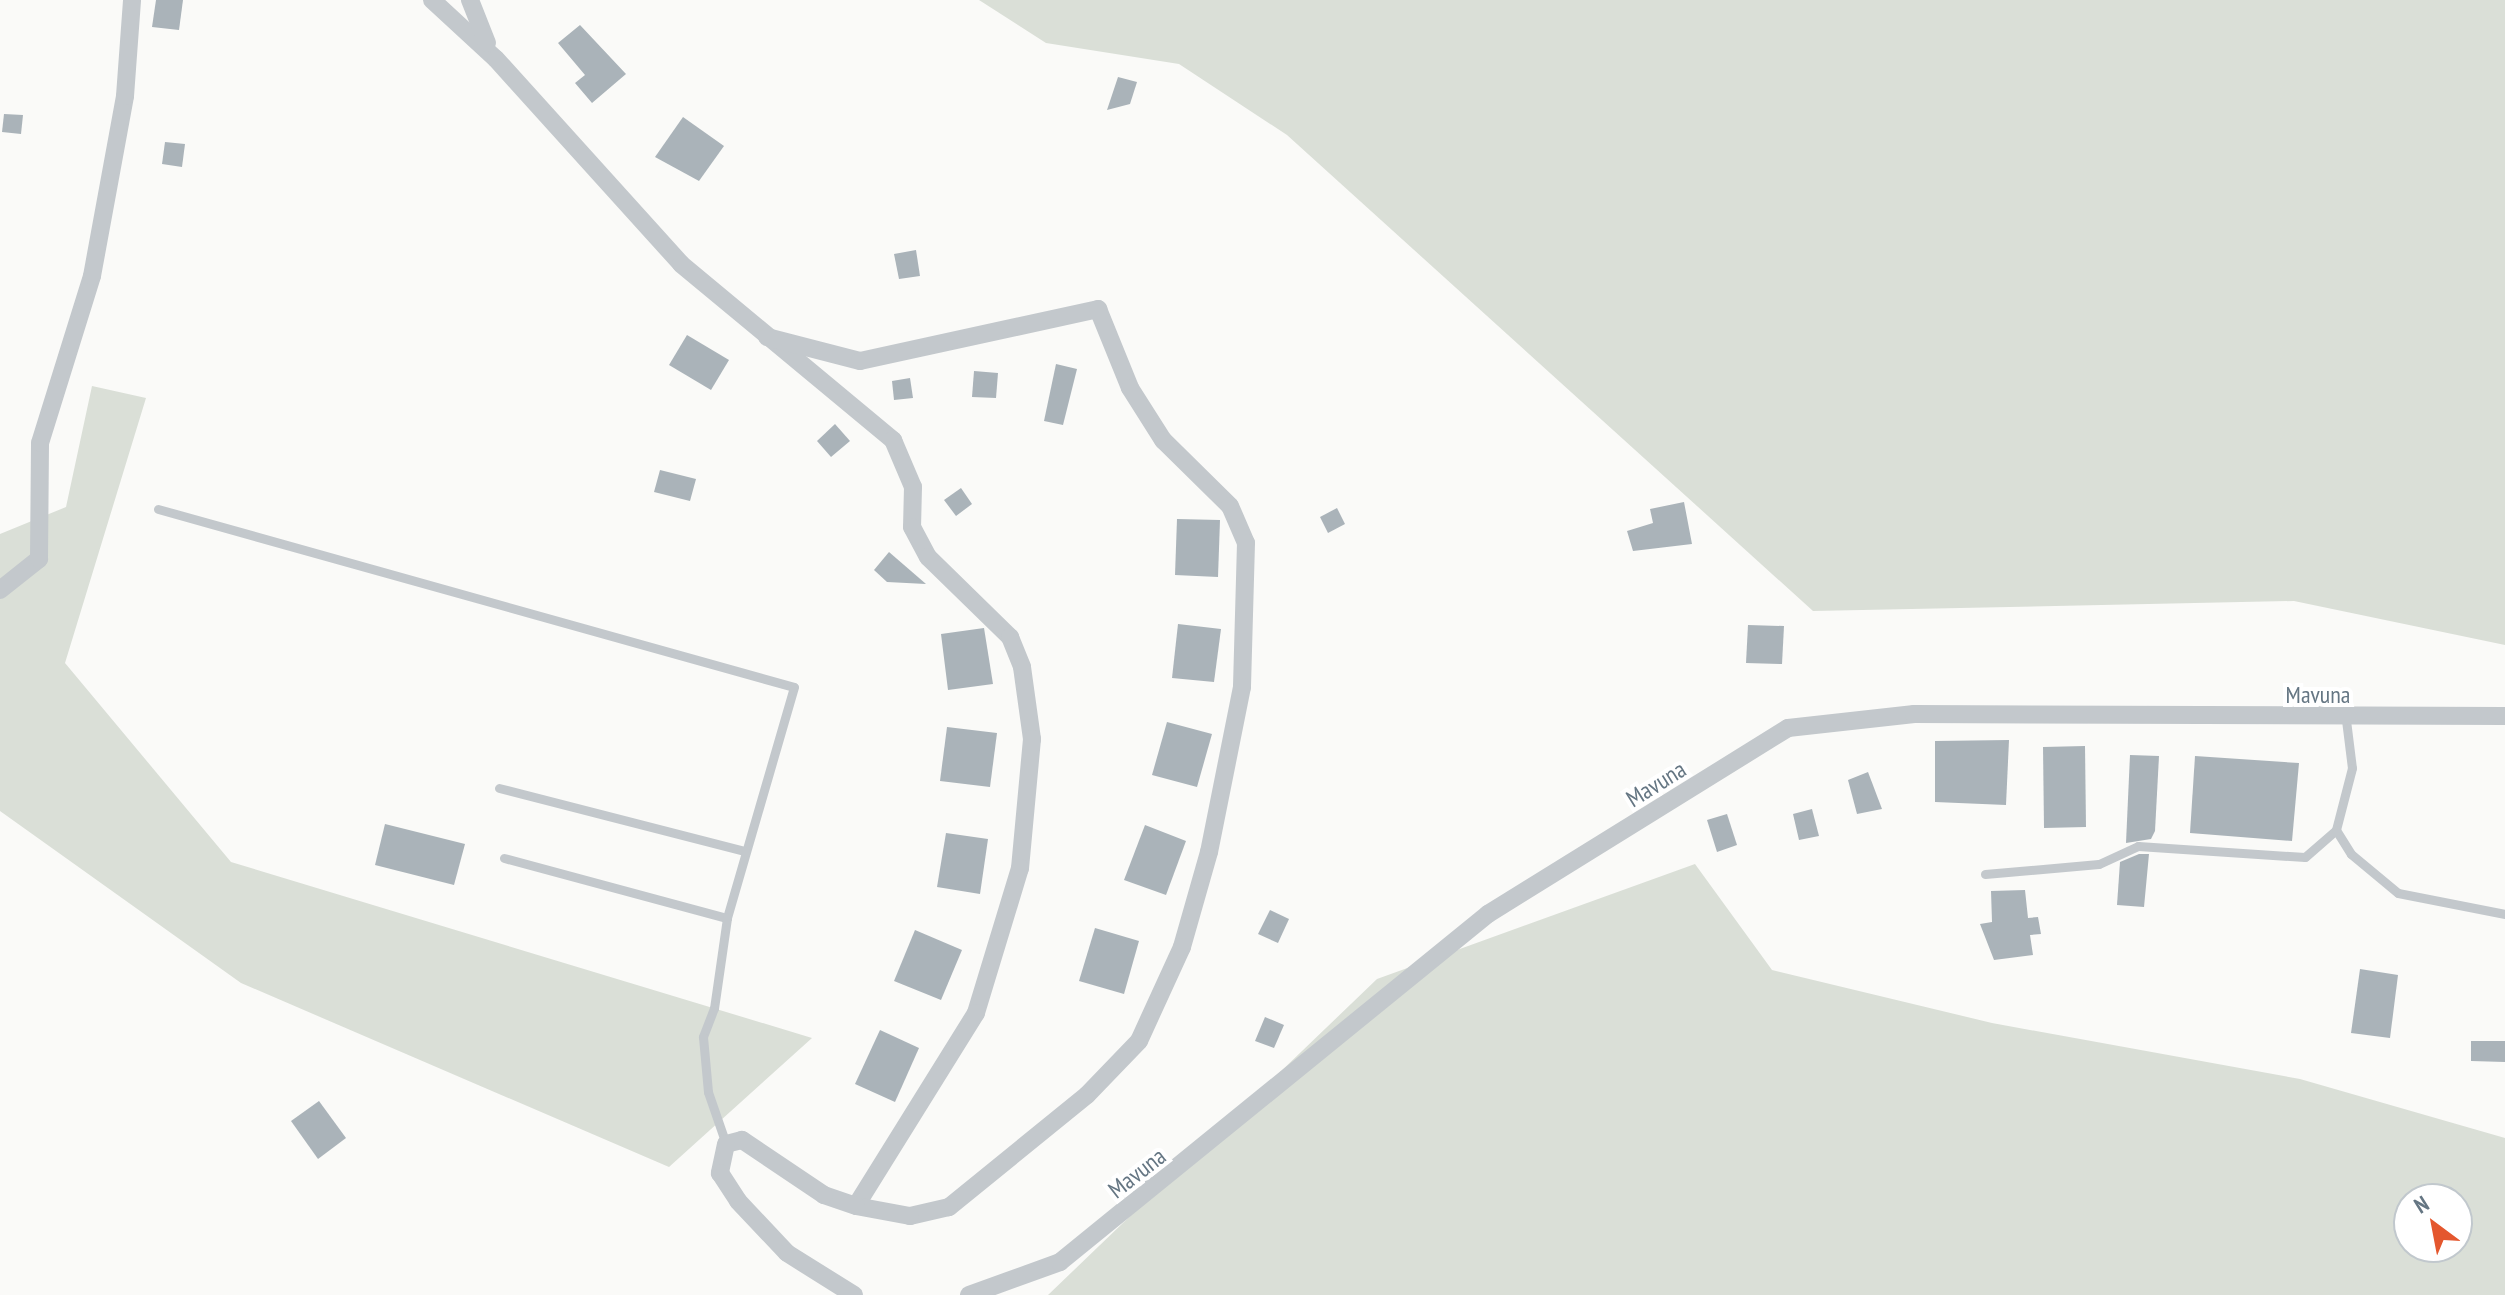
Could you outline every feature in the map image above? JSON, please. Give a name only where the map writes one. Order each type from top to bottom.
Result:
[{"type":"street","points":[[0,590],[39,559],[41,438],[92,276],[125,96],[132,0]]},
{"type":"street","points":[[432,0],[496,59],[681,264],[893,440],[913,487],[912,527],[928,557],[1010,637],[1022,667],[1032,739],[1020,868],[976,1013],[856,1206]]},
{"type":"street","points":[[470,0],[496,59]]},
{"type":"street","points":[[767,337],[860,361],[1102,310],[1130,388],[1163,440],[1230,506],[1246,543],[1242,687],[1209,852],[1182,947],[1139,1041],[1065,1114],[949,1207],[910,1216],[856,1206],[824,1195],[742,1140],[726,1144],[720,1173],[738,1201],[787,1253],[854,1295]]},
{"type":"street","name":"Mavuna","points":[[969,1295],[1060,1262],[1488,914],[1788,728],[1914,714],[2346,720],[2505,716]]},
{"type":"lane","points":[[158,509],[794,687],[727,918],[714,1008],[703,1037],[708,1092],[726,1144]]},
{"type":"lane","points":[[1985,874],[2099,864],[2138,846],[2305,857],[2336,830],[2352,768],[2346,720]]},
{"type":"lane","points":[[499,788],[745,851]]},
{"type":"lane","points":[[2336,830],[2351,854],[2398,893],[2505,914]]},
{"type":"lane","points":[[504,858],[727,918]]},
{"type":"shaded area","points":[[979,0],[2505,0],[2505,645],[2294,601],[1813,611],[1287,135],[1179,64],[1046,43]]},
{"type":"shaded area","points":[[92,386],[146,398],[65,663],[231,862],[812,1038],[669,1167],[241,983],[0,811],[0,534],[66,507]]},
{"type":"shaded area","points":[[1695,864],[1772,970],[1992,1023],[2300,1079],[2505,1138],[2505,1295],[1048,1295],[1377,979]]},
{"type":"building","points":[[156,0],[183,0],[179,30],[152,27]]},
{"type":"building","points":[[580,25],[626,74],[592,103],[575,83],[585,75],[558,43]]},
{"type":"building","points":[[1118,77],[1137,82],[1130,104],[1107,110]]},
{"type":"building","points":[[4,114],[23,115],[21,134],[2,132]]},
{"type":"building","points":[[683,117],[724,146],[699,181],[655,157]]},
{"type":"building","points":[[165,142],[185,144],[182,167],[162,164]]},
{"type":"building","points":[[916,250],[920,276],[899,279],[894,254]]},
{"type":"building","points":[[687,335],[729,360],[711,390],[669,365]]},
{"type":"building","points":[[1056,364],[1077,369],[1063,425],[1044,421]]},
{"type":"building","points":[[974,371],[998,373],[996,398],[972,397]]},
{"type":"building","points":[[910,378],[913,398],[894,400],[892,381]]},
{"type":"building","points":[[835,424],[850,441],[831,457],[817,441]]},
{"type":"building","points":[[660,470],[696,479],[690,501],[654,492]]},
{"type":"building","points":[[961,488],[972,504],[956,516],[944,500]]},
{"type":"building","points":[[1684,502],[1692,544],[1633,551],[1627,531],[1653,523],[1650,509]]},
{"type":"building","points":[[1337,508],[1345,524],[1328,533],[1320,517]]},
{"type":"building","points":[[1177,519],[1220,520],[1218,577],[1175,575]]},
{"type":"building","points":[[889,552],[926,584],[887,582],[874,570]]},
{"type":"building","points":[[1178,624],[1221,629],[1214,682],[1172,678]]},
{"type":"building","points":[[1748,625],[1784,626],[1782,664],[1746,663]]},
{"type":"building","points":[[984,628],[993,684],[948,690],[941,634]]},
{"type":"building","points":[[1167,722],[1212,734],[1197,787],[1152,775]]},
{"type":"building","points":[[947,727],[997,733],[990,787],[940,781]]},
{"type":"building","points":[[2009,740],[2006,805],[1935,802],[1935,741]]},
{"type":"building","points":[[2085,746],[2086,827],[2044,828],[2043,747]]},
{"type":"building","points":[[2130,755],[2159,756],[2155,831],[2151,839],[2126,843]]},
{"type":"building","points":[[2195,756],[2299,763],[2292,841],[2190,833]]},
{"type":"building","points":[[1868,772],[1882,809],[1857,814],[1848,780]]},
{"type":"building","points":[[1812,809],[1819,836],[1799,840],[1793,814]]},
{"type":"building","points":[[1727,814],[1737,845],[1717,852],[1707,820]]},
{"type":"building","points":[[385,824],[465,844],[454,885],[375,865]]},
{"type":"building","points":[[1145,825],[1186,841],[1166,895],[1124,880]]},
{"type":"building","points":[[946,833],[988,839],[980,894],[937,887]]},
{"type":"building","points":[[2139,854],[2149,854],[2144,907],[2117,905],[2120,862]]},
{"type":"building","points":[[2025,890],[2028,918],[2038,917],[2041,934],[2030,935],[2033,955],[1994,960],[1980,924],[1992,922],[1991,891]]},
{"type":"building","points":[[1270,910],[1289,919],[1278,943],[1258,934]]},
{"type":"building","points":[[1095,928],[1139,941],[1124,994],[1079,981]]},
{"type":"building","points":[[915,930],[962,950],[941,1000],[894,981]]},
{"type":"building","points":[[2360,969],[2398,975],[2390,1038],[2351,1033]]},
{"type":"building","points":[[1265,1017],[1284,1025],[1274,1048],[1255,1041]]},
{"type":"building","points":[[880,1030],[919,1048],[895,1102],[855,1084]]},
{"type":"building","points":[[2471,1041],[2505,1041],[2505,1062],[2471,1061]]},
{"type":"building","points":[[319,1101],[346,1138],[318,1159],[291,1121]]}]
